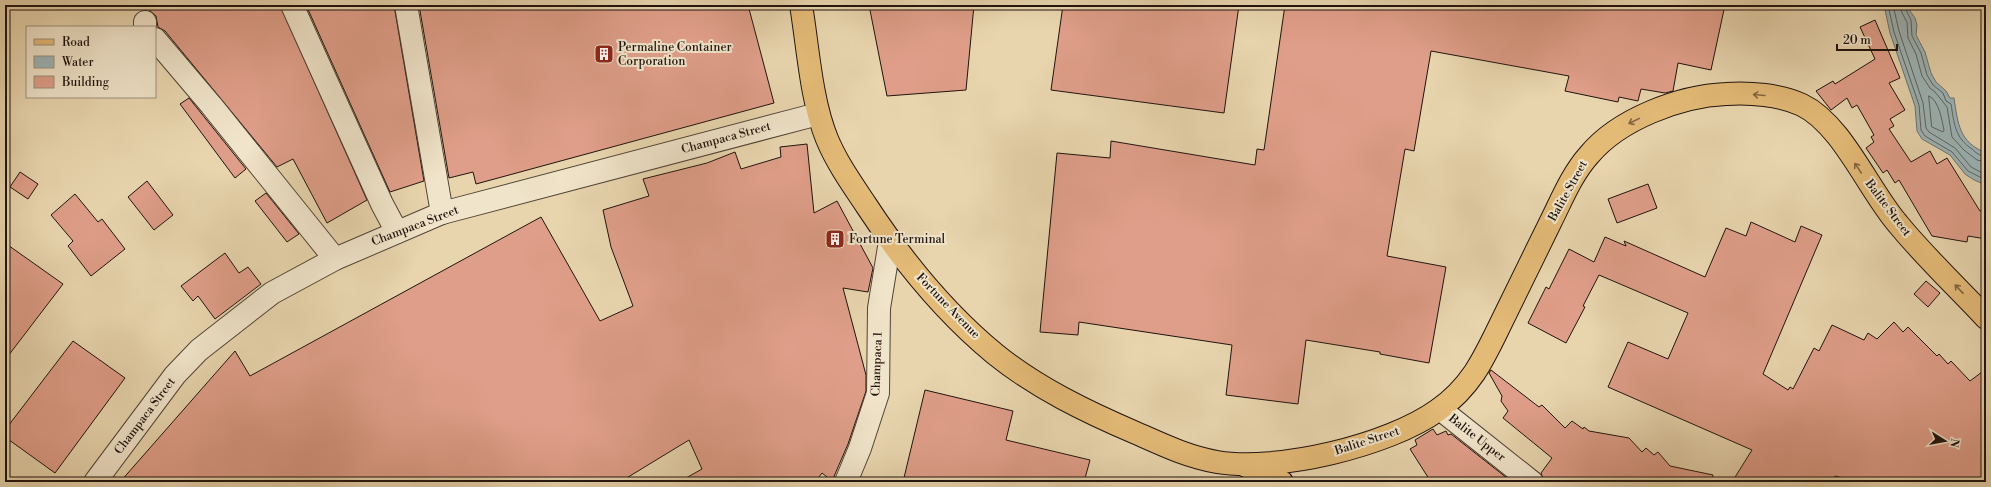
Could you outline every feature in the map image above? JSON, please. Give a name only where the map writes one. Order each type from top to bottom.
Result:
[{"type":"main road","name":"Fortune Avenue","points":[[801,5],[818,114],[836,159],[890,241],[956,318],[995,354],[1027,377],[1096,415],[1165,446],[1192,456],[1246,466]]},
{"type":"main road","name":"Balite Street","points":[[1246,466],[1304,458],[1343,450],[1387,437],[1419,423],[1440,409],[1462,391],[1485,355],[1566,190],[1587,156],[1612,132],[1651,112],[1688,100],[1724,94],[1762,94],[1801,104],[1821,118],[1837,136],[1895,222],[1986,318]]},
{"type":"main road","points":[[1246,466],[1282,482]]},
{"type":"street","points":[[292,5],[382,204],[397,232]]},
{"type":"street","points":[[406,5],[442,213]]},
{"type":"street","points":[[156,38],[335,260]]},
{"type":"street","name":"Champaca Street","points":[[95,482],[175,375],[199,350],[272,293],[335,260],[442,213],[818,114]]},
{"type":"street","name":"Champaca 1","points":[[846,482],[860,448],[878,393],[879,308],[890,241]]},
{"type":"street","name":"Balite Upper","points":[[1440,409],[1532,482]]},
{"type":"water","points":[[1884,5],[1910,5],[1910,11],[1915,18],[1917,25],[1916,35],[1925,52],[1931,73],[1936,82],[1946,91],[1950,98],[1954,98],[1959,124],[1965,138],[1977,149],[1986,153],[1986,185],[1965,174],[1950,155],[1922,139],[1917,131],[1915,106],[1890,33]]},
{"type":"building","points":[[149,5],[280,5],[367,200],[327,223],[293,159],[277,167],[165,31],[158,27],[156,16],[150,11]]},
{"type":"building","points":[[306,5],[394,5],[424,181],[390,192]]},
{"type":"building","name":"Permaline Container Corporation","points":[[419,5],[748,5],[774,103],[476,184],[473,172],[449,178]]},
{"type":"building","points":[[869,5],[974,5],[966,90],[887,96]]},
{"type":"building","points":[[1063,5],[1239,5],[1224,113],[1051,90]]},
{"type":"building","points":[[1285,5],[1725,5],[1711,70],[1678,63],[1673,91],[1665,93],[1641,89],[1638,101],[1619,97],[1618,102],[1565,91],[1569,76],[1431,51],[1414,151],[1405,149],[1387,256],[1446,267],[1429,363],[1380,354],[1380,352],[1306,340],[1298,404],[1226,395],[1232,345],[1079,322],[1078,335],[1040,332],[1057,153],[1110,158],[1111,141],[1255,165],[1257,149],[1264,150]]},
{"type":"building","points":[[1875,20],[1900,78],[1889,83],[1905,110],[1890,119],[1894,126],[1889,129],[1911,162],[1930,151],[1937,164],[1947,158],[1980,211],[1986,212],[1986,239],[1968,236],[1967,242],[1932,236],[1899,180],[1895,183],[1887,170],[1883,173],[1866,148],[1874,142],[1871,137],[1874,135],[1857,105],[1852,108],[1847,98],[1831,110],[1816,91],[1833,81],[1835,84],[1875,59],[1860,27]]},
{"type":"building","points":[[189,98],[246,169],[235,178],[180,104]]},
{"type":"building","points":[[807,144],[814,213],[837,201],[873,268],[868,292],[843,288],[866,375],[866,391],[848,444],[832,481],[822,473],[815,482],[679,482],[702,469],[689,440],[620,482],[120,482],[235,351],[250,376],[541,217],[600,321],[633,306],[611,247],[603,210],[649,196],[643,179],[707,163],[735,152],[741,169],[781,157],[780,147]]},
{"type":"building","points":[[20,172],[38,184],[28,199],[10,187]]},
{"type":"building","points":[[147,181],[173,215],[154,230],[128,197]]},
{"type":"building","points":[[1648,184],[1657,208],[1617,223],[1608,199]]},
{"type":"building","points":[[266,193],[299,234],[287,242],[255,201]]},
{"type":"building","points":[[75,194],[98,222],[102,219],[125,249],[91,276],[68,246],[73,241],[51,215]]},
{"type":"building","points":[[1751,222],[1795,242],[1801,226],[1822,235],[1763,374],[1788,390],[1790,387],[1793,389],[1814,348],[1819,351],[1832,325],[1864,340],[1868,333],[1877,339],[1894,322],[1903,332],[1908,327],[1937,356],[1939,354],[1948,364],[1951,361],[1970,381],[1986,369],[1986,482],[1859,482],[1835,476],[1832,482],[1732,482],[1752,450],[1608,387],[1628,342],[1668,359],[1688,313],[1599,275],[1583,306],[1585,307],[1566,343],[1528,323],[1546,287],[1549,289],[1569,249],[1594,262],[1605,237],[1626,246],[1624,241],[1705,277],[1726,228],[1746,236]]},
{"type":"building","points":[[5,243],[63,284],[5,360]]},
{"type":"building","points":[[225,253],[239,273],[248,267],[261,284],[215,319],[198,296],[193,301],[181,286]]},
{"type":"building","points":[[1926,281],[1940,293],[1928,307],[1914,294]]},
{"type":"building","points":[[73,341],[125,378],[55,473],[5,437],[5,430]]},
{"type":"building","points":[[1491,370],[1539,407],[1542,405],[1565,428],[1572,421],[1583,429],[1584,427],[1589,431],[1629,438],[1642,452],[1646,448],[1654,455],[1658,452],[1670,466],[1713,475],[1712,482],[1544,482],[1541,473],[1552,458],[1503,418],[1508,411],[1501,401],[1502,396],[1489,373]]},
{"type":"building","points":[[925,390],[1013,411],[1006,440],[1090,460],[1084,482],[903,482]]},
{"type":"building","points":[[1433,429],[1437,435],[1446,431],[1448,435],[1451,434],[1512,482],[1431,482],[1410,449],[1417,445],[1415,440]]},
{"type":"place","name":"Permaline Container Corporation","points":[[604,54]]},
{"type":"place","name":"Fortune Terminal","points":[[835,239]]}]
